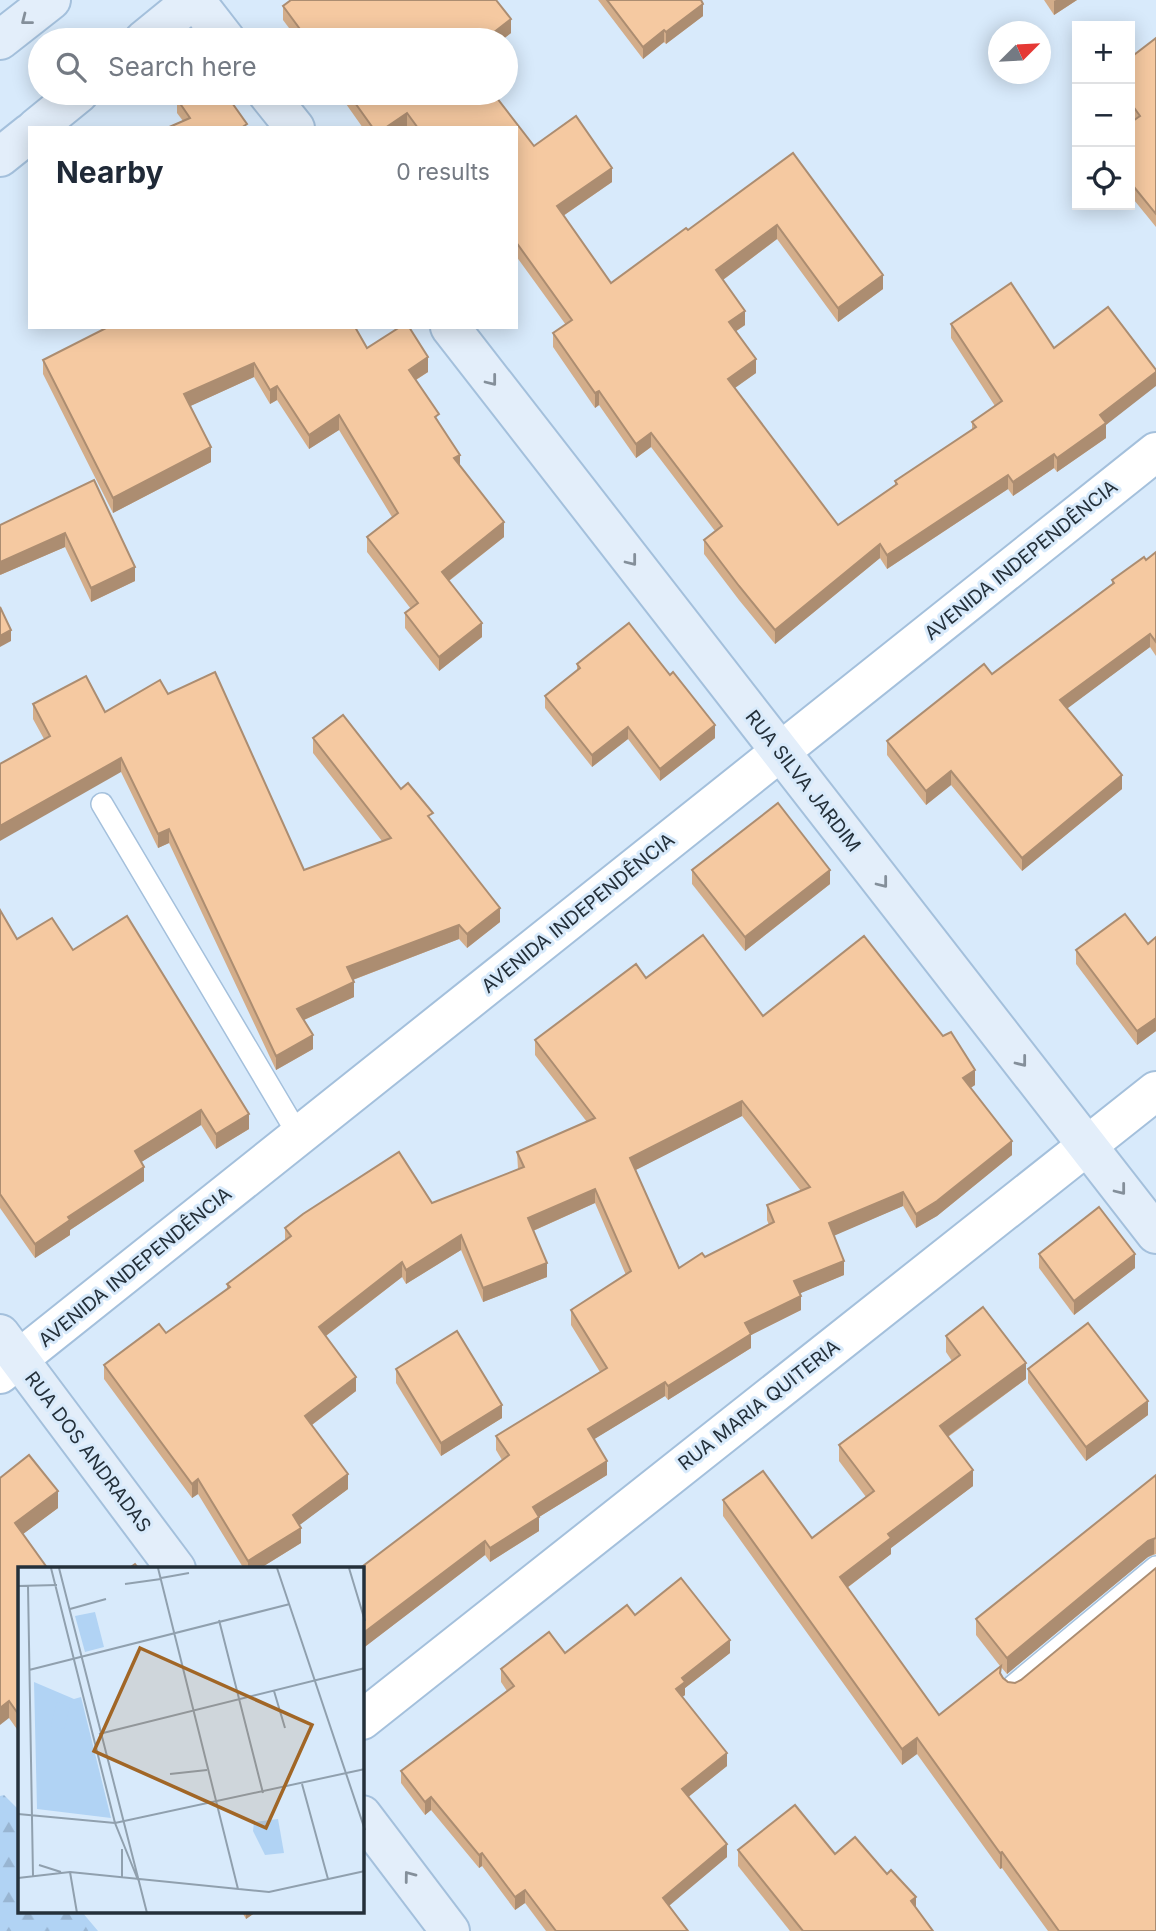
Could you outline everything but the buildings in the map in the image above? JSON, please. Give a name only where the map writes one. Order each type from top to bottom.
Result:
[{"type":"street","points":[[0,40],[51,0]]},
{"type":"street","points":[[159,28],[194,0],[216,28]]},
{"type":"street","points":[[38,126],[64,105]]},
{"type":"street","points":[[277,105],[293,126]]},
{"type":"street","points":[[0,158],[28,135]]},
{"type":"street","name":"RUA SILVA JARDIM","points":[[452,329],[1156,1234]]},
{"type":"street","name":"AVENIDA INDEPENDÊNCIA","points":[[6,1356],[299,1136],[1156,452]]},
{"type":"street","name":"RUA MARIA QUITERIA","points":[[364,1718],[1156,1091]]},
{"type":"street","name":"RUA DOS ANDRADAS","points":[[6,1356],[174,1567]]},
{"type":"street","points":[[364,1818],[450,1931]]},
{"type":"lane","points":[[102,804],[299,1136]]},
{"type":"lane","points":[[1013,1686],[1156,1567]]},
{"type":"green space","points":[[4,1795],[18,1809],[18,1913],[83,1913],[98,1931],[0,1931],[0,1796]]}]
